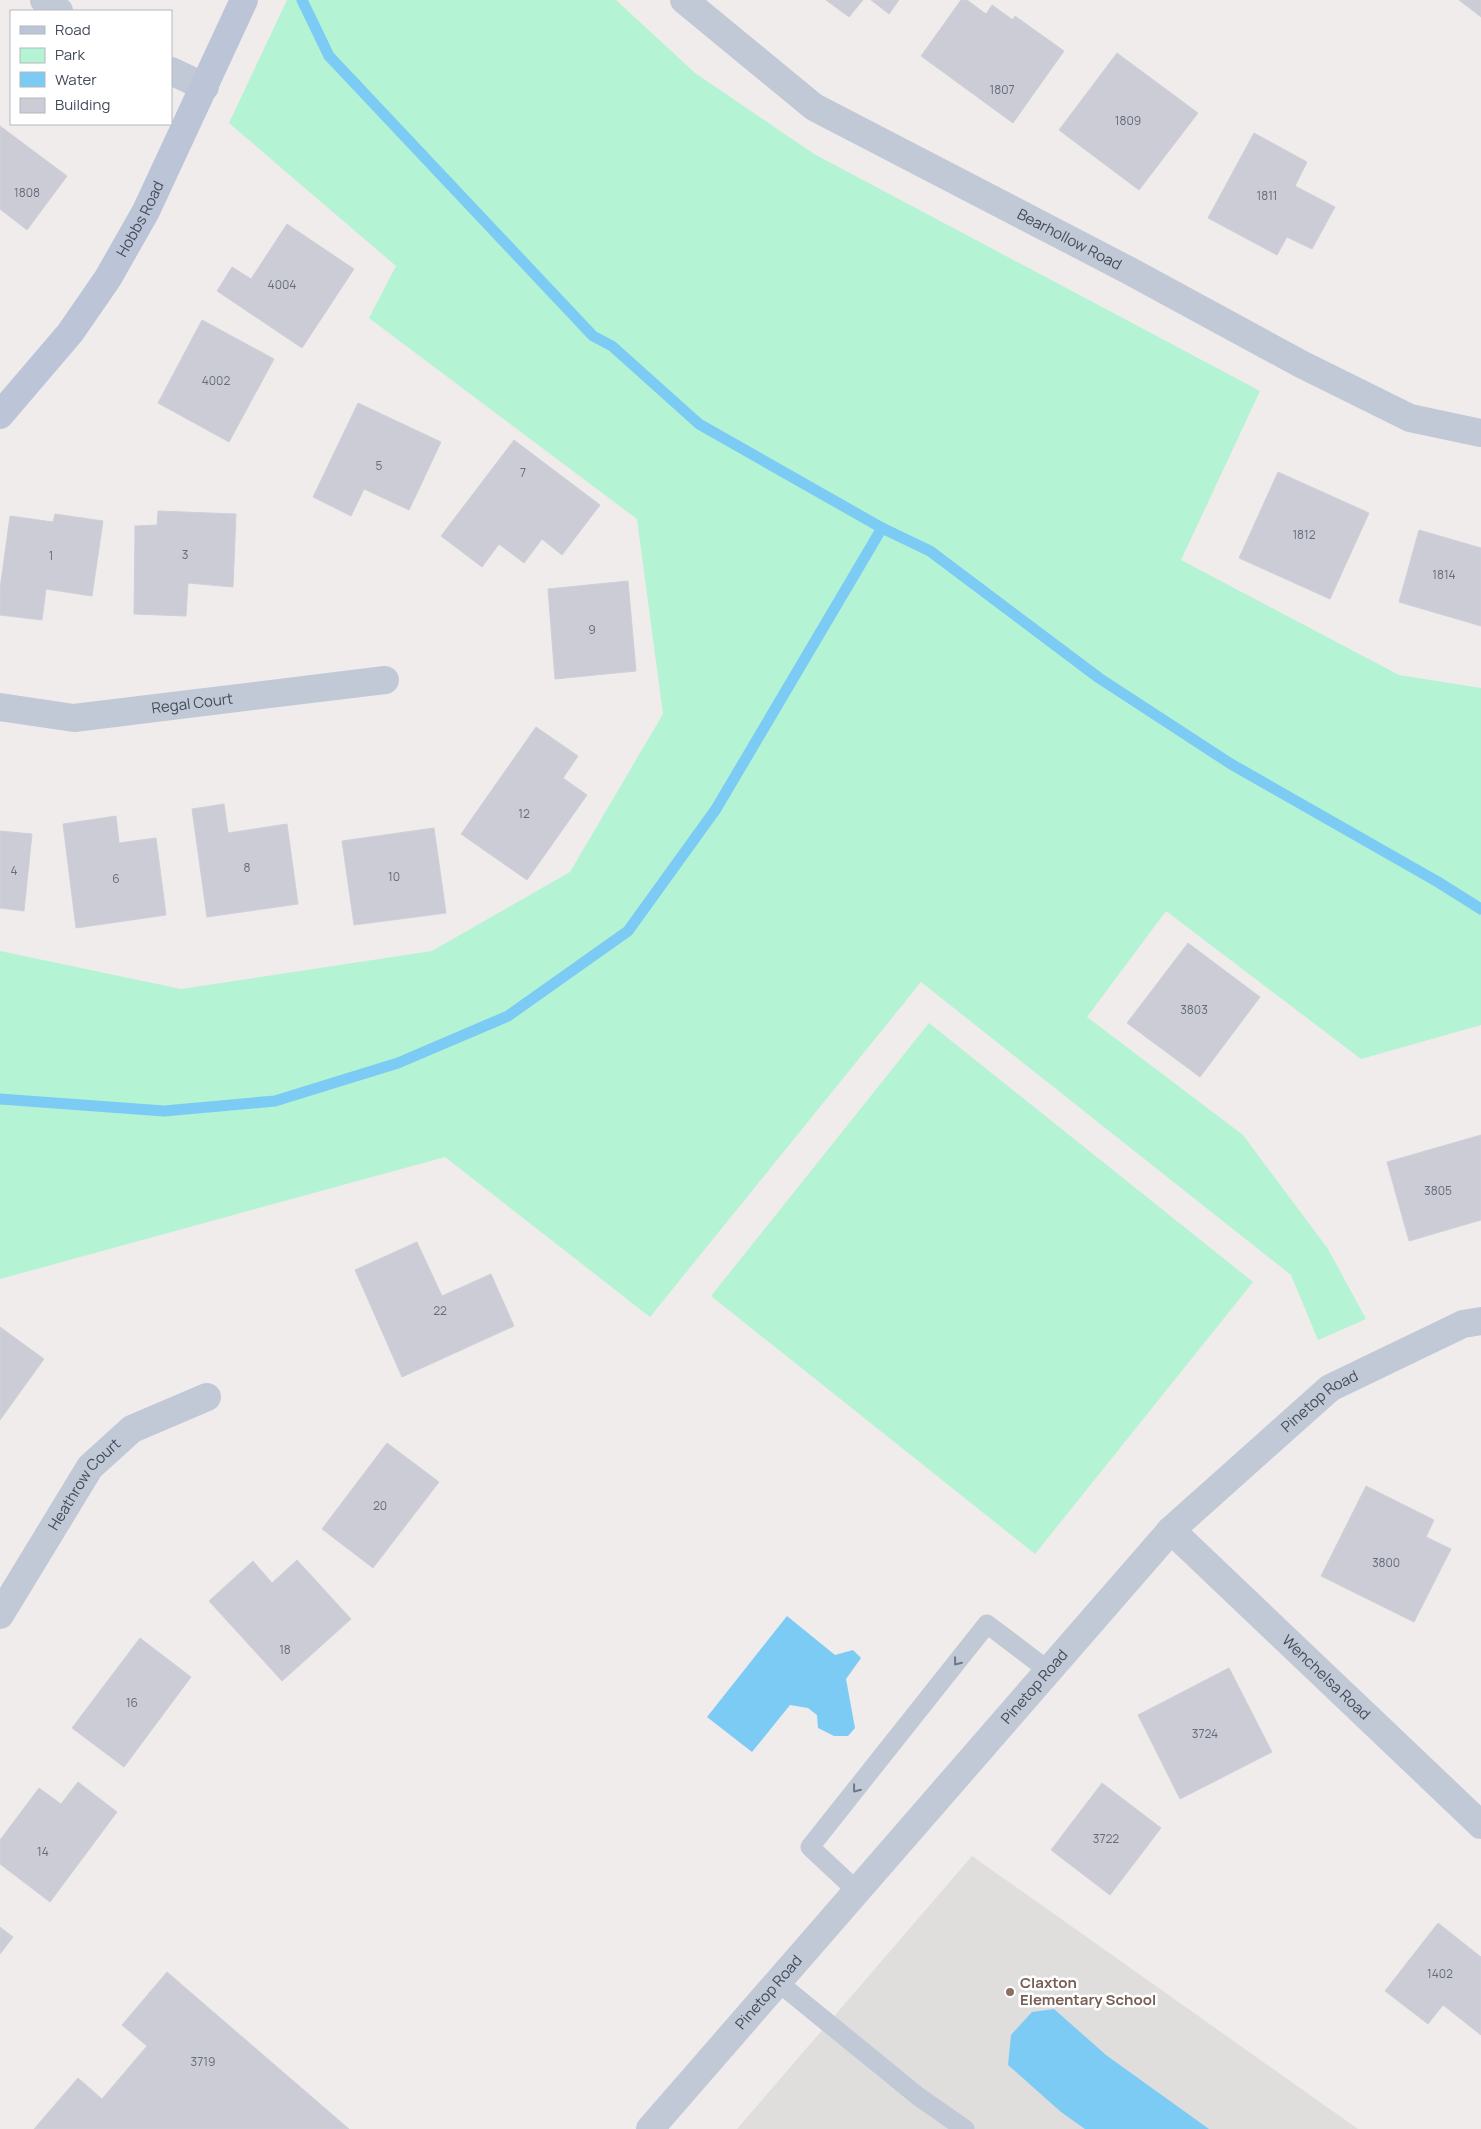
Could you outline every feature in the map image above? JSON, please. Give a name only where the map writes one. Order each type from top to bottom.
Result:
[{"type":"street","points":[[44,0],[58,10]]},
{"type":"street","name":"Hobbs Road","points":[[0,415],[70,333],[108,278],[146,211],[244,0]]},
{"type":"street","name":"Bearhollow Road","points":[[684,0],[814,108],[1128,270],[1301,364],[1410,418],[1481,433]]},
{"type":"street","points":[[172,71],[205,87]]},
{"type":"street","name":"Regal Court","points":[[0,707],[74,718],[385,680]]},
{"type":"street","name":"Pinetop Road","points":[[650,2129],[1172,1530],[1330,1388],[1463,1324],[1481,1321]]},
{"type":"street","name":"Heathrow Court","points":[[0,1615],[90,1467],[132,1429],[207,1397]]},
{"type":"street","name":"Wenchelsa Road","points":[[1172,1530],[1481,1824]]},
{"type":"lane","points":[[857,1891],[810,1847],[987,1624],[1049,1671]]},
{"type":"lane","points":[[778,1983],[919,2097],[965,2129]]},
{"type":"shaded area","name":"Claxton Elementary School","points":[[972,1856],[1358,2129],[737,2129]]},
{"type":"green space","points":[[287,0],[616,0],[695,73],[814,154],[1260,391],[1181,560],[1399,675],[1481,688],[1481,1025],[1361,1059],[1166,911],[1087,1017],[1243,1135],[1328,1249],[1366,1319],[1318,1340],[1291,1275],[921,982],[650,1317],[445,1157],[0,1279],[0,951],[181,989],[432,951],[570,872],[663,714],[637,519],[369,318],[396,266],[229,123]]},
{"type":"green space","points":[[929,1023],[1253,1282],[1035,1554],[711,1296]]},
{"type":"water","points":[[787,1616],[835,1655],[853,1650],[861,1658],[846,1679],[855,1728],[848,1736],[834,1736],[818,1728],[817,1715],[808,1708],[790,1705],[752,1752],[707,1717]]},
{"type":"water","points":[[1054,2009],[1106,2055],[1209,2129],[1085,2129],[1061,2112],[1008,2065],[1011,2035],[1032,2012]]},
{"type":"building","points":[[826,0],[863,0],[849,17]]},
{"type":"building","points":[[871,0],[899,0],[889,14]]},
{"type":"building","points":[[961,0],[967,0],[986,14],[992,5],[1013,20],[1015,16],[1064,51],[1013,123],[921,56]]},
{"type":"building","points":[[1459,0],[1481,0],[1481,17]]},
{"type":"building","points":[[1117,53],[1198,113],[1139,190],[1059,130]]},
{"type":"building","points":[[0,126],[67,176],[27,230],[0,209]]},
{"type":"building","points":[[1254,133],[1307,162],[1295,186],[1335,207],[1312,249],[1287,237],[1277,255],[1208,218]]},
{"type":"building","points":[[287,224],[354,269],[302,348],[217,291],[232,267],[251,279]]},
{"type":"building","points":[[202,320],[274,359],[229,442],[158,403]]},
{"type":"building","points":[[358,403],[441,442],[409,510],[364,489],[351,516],[313,497]]},
{"type":"building","points":[[514,440],[600,505],[562,555],[542,539],[524,563],[499,544],[482,567],[441,536]]},
{"type":"building","points":[[1278,472],[1369,513],[1330,599],[1239,558]]},
{"type":"building","points":[[158,511],[236,514],[233,587],[188,583],[186,616],[134,614],[135,526],[157,525]]},
{"type":"building","points":[[55,514],[103,521],[92,596],[46,589],[42,620],[0,615],[0,589],[10,516],[53,522]]},
{"type":"building","points":[[1419,530],[1481,548],[1481,626],[1399,602]]},
{"type":"building","points":[[628,581],[636,671],[555,679],[548,589]]},
{"type":"building","points":[[536,727],[578,756],[563,778],[587,795],[527,880],[461,834]]},
{"type":"building","points":[[224,804],[228,833],[287,824],[298,904],[207,917],[192,809]]},
{"type":"building","points":[[116,816],[119,843],[156,838],[166,915],[76,928],[63,824]]},
{"type":"building","points":[[434,828],[446,913],[354,925],[342,841]]},
{"type":"building","points":[[0,831],[32,834],[24,911],[0,908]]},
{"type":"building","points":[[1188,943],[1260,997],[1200,1077],[1127,1023]]},
{"type":"building","points":[[1481,1135],[1481,1220],[1409,1241],[1387,1162]]},
{"type":"building","points":[[417,1242],[442,1296],[491,1274],[514,1326],[402,1377],[355,1270]]},
{"type":"building","points":[[0,1327],[44,1359],[0,1420]]},
{"type":"building","points":[[387,1443],[439,1482],[373,1568],[322,1529]]},
{"type":"building","points":[[1366,1486],[1434,1520],[1426,1537],[1451,1549],[1414,1622],[1321,1576]]},
{"type":"building","points":[[297,1560],[351,1619],[282,1681],[209,1601],[253,1561],[272,1583]]},
{"type":"building","points":[[140,1638],[191,1677],[124,1767],[72,1728]]},
{"type":"building","points":[[1229,1668],[1272,1752],[1180,1799],[1138,1715]]},
{"type":"building","points":[[78,1782],[117,1812],[50,1902],[0,1864],[0,1840],[39,1788],[61,1804]]},
{"type":"building","points":[[1102,1783],[1161,1828],[1110,1895],[1051,1850]]},
{"type":"building","points":[[1438,1923],[1481,1957],[1481,2035],[1443,2005],[1428,2024],[1385,1991]]},
{"type":"building","points":[[0,1927],[13,1937],[0,1954]]},
{"type":"building","points":[[167,1972],[349,2129],[34,2129],[78,2078],[102,2099],[147,2046],[122,2025]]},
{"type":"waterway","points":[[302,0],[329,56],[593,336],[612,346],[699,424],[882,528],[930,551],[1099,678],[1231,764],[1438,882],[1481,909]]},
{"type":"waterway","points":[[0,1099],[164,1111],[275,1101],[398,1063],[508,1016],[628,931],[716,809],[882,528]]},
{"type":"place","name":"Claxton Elementary School","points":[[1010,1992]]}]
